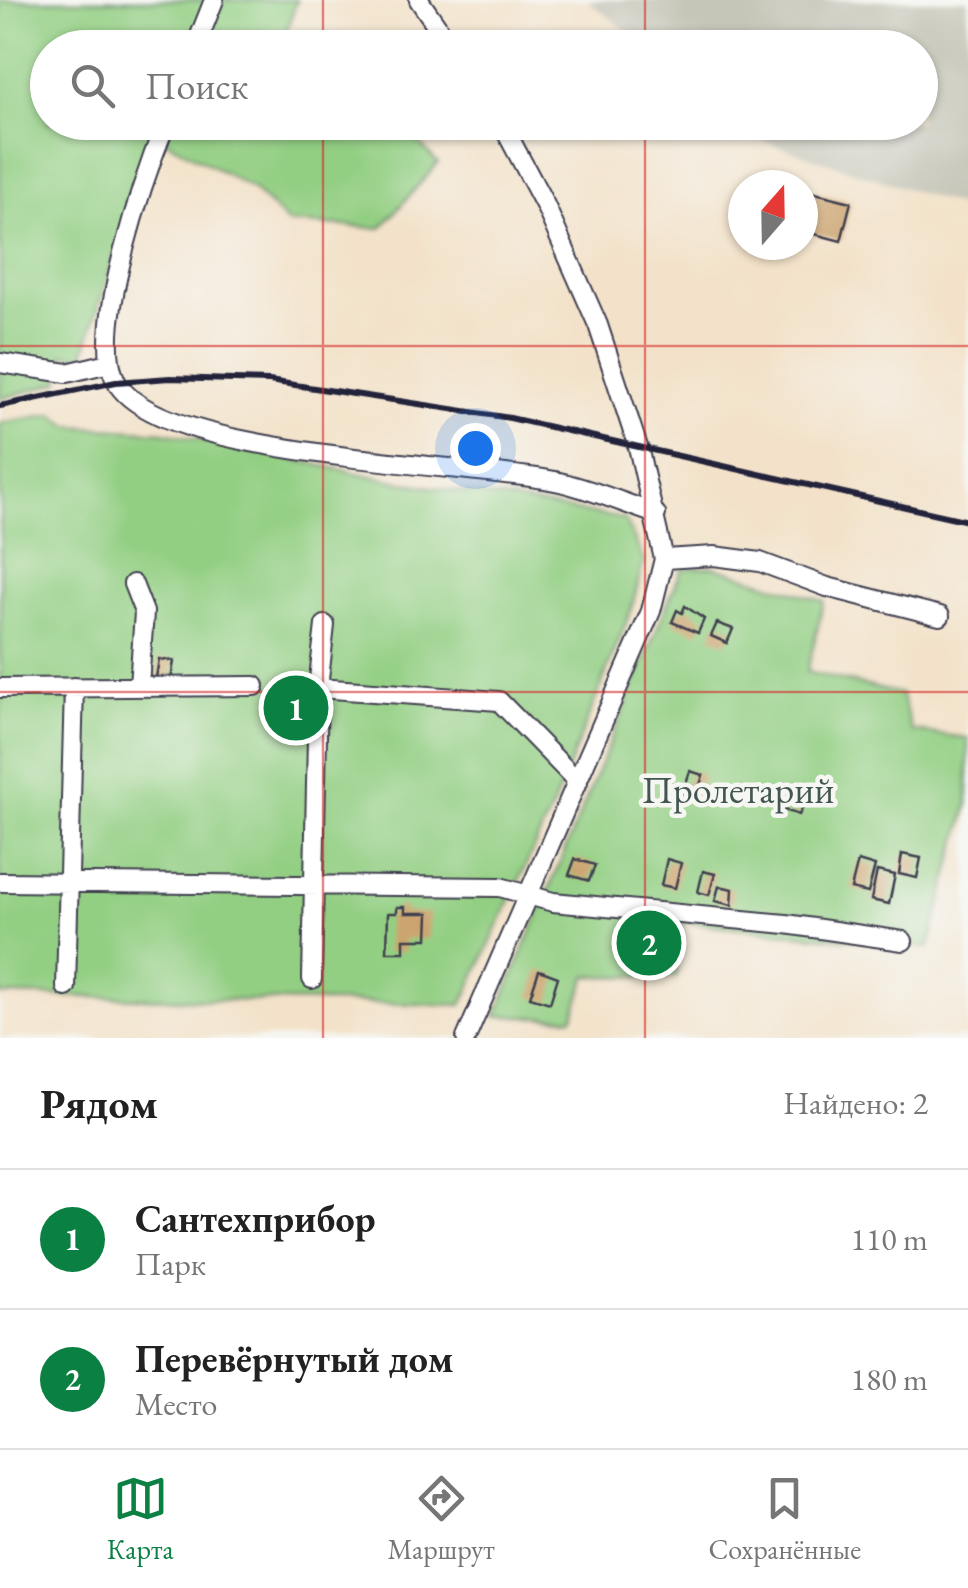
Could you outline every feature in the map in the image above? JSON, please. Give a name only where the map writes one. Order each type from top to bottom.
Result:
[{"type":"street","points":[[202,30],[214,0]]},
{"type":"street","points":[[419,0],[440,30]]},
{"type":"street","points":[[159,140],[140,187],[114,306],[109,363],[116,382],[133,401],[166,421],[301,452],[416,461],[557,481],[656,514]]},
{"type":"street","points":[[466,1038],[651,611],[664,558],[656,514],[598,325],[545,205],[510,140]]},
{"type":"street","points":[[0,364],[67,373],[109,363]]},
{"type":"street","points":[[664,558],[714,556],[760,562],[828,587],[940,616]]},
{"type":"street","points":[[133,584],[144,612],[139,686]]},
{"type":"street","points":[[312,979],[318,688],[325,624]]},
{"type":"street","points":[[0,688],[255,686]]},
{"type":"street","points":[[66,988],[74,687]]},
{"type":"street","points":[[318,688],[499,701],[578,782]]},
{"type":"street","points":[[0,882],[500,887],[553,902],[786,924],[903,941]]},
{"type":"path","points":[[255,686],[318,688]]},
{"type":"shaded area","points":[[587,0],[968,0],[968,209],[763,140],[938,140],[938,30],[625,30]]},
{"type":"green space","points":[[0,0],[297,0],[286,30],[30,30],[30,140],[150,140],[83,357],[64,354],[59,382],[0,399]]},
{"type":"green space","points":[[165,140],[416,140],[438,163],[381,228],[288,223],[251,188]]},
{"type":"green space","points":[[53,414],[69,426],[164,432],[395,481],[625,519],[644,561],[631,610],[553,806],[462,1005],[0,995],[0,423]]},
{"type":"green space","name":"Пролетарий","points":[[712,566],[824,601],[807,672],[901,694],[912,731],[968,738],[968,804],[929,948],[684,922],[676,977],[587,976],[573,1018],[496,1016],[682,569]]},
{"type":"building","points":[[818,194],[851,202],[841,241],[818,235]]},
{"type":"building","points":[[685,606],[704,619],[698,633],[672,622],[677,610],[682,613]]},
{"type":"building","points":[[717,623],[733,629],[727,643],[711,636]]},
{"type":"building","points":[[159,659],[174,661],[171,680],[156,678]]},
{"type":"building","points":[[690,771],[703,775],[696,799],[682,795]]},
{"type":"building","points":[[790,793],[807,798],[799,815],[784,810]]},
{"type":"building","points":[[902,854],[921,858],[917,878],[899,874]]},
{"type":"building","points":[[575,859],[595,865],[589,881],[569,875]]},
{"type":"building","points":[[667,859],[681,863],[675,888],[661,885]]},
{"type":"building","points":[[858,861],[875,866],[868,893],[851,889]]},
{"type":"building","points":[[703,871],[715,874],[709,895],[698,892]]},
{"type":"building","points":[[877,871],[895,875],[889,904],[871,900]]},
{"type":"building","points":[[719,886],[733,889],[732,905],[715,901]]},
{"type":"building","points":[[397,907],[405,907],[405,913],[429,913],[428,939],[404,939],[404,952],[387,952],[388,913],[397,913]]},
{"type":"building","points":[[634,934],[664,937],[662,962],[632,958]]},
{"type":"building","points":[[539,970],[558,977],[550,1003],[530,997]]},
{"type":"railway","points":[[0,406],[116,382],[170,378],[269,381],[510,418],[968,521]]},
{"type":"place","name":"Сантехприбор","points":[[296,708]]},
{"type":"place","name":"Перевёрнутый дом","points":[[649,943]]}]
